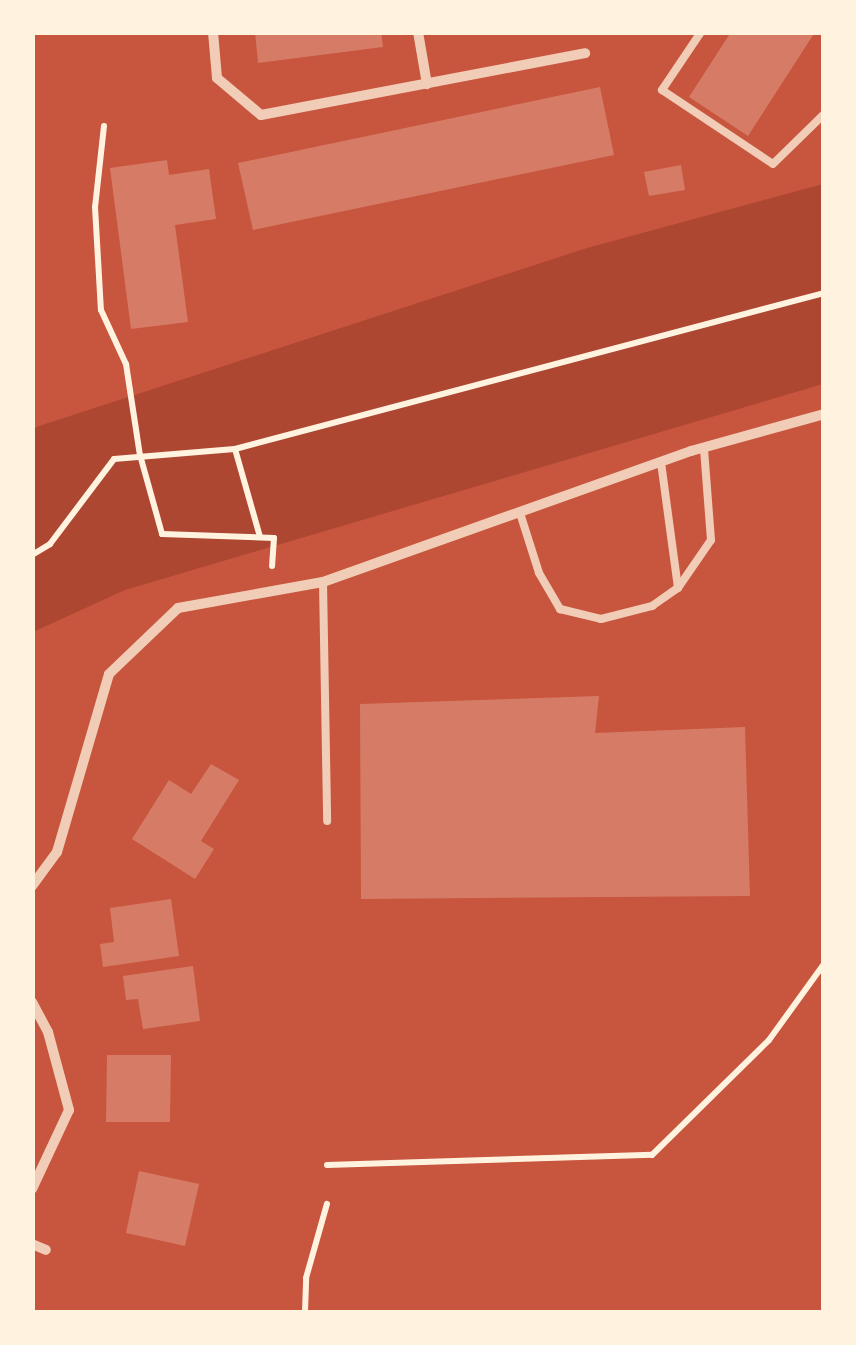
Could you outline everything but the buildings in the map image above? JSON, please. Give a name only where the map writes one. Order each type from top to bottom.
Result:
[{"type":"street","points":[[213,32],[217,78],[261,115],[586,54]]},
{"type":"street","points":[[418,32],[427,84]]},
{"type":"street","points":[[32,886],[57,852],[109,674],[178,608],[323,582],[704,448],[824,414]]},
{"type":"street","points":[[32,1002],[48,1032],[69,1110],[32,1189]]},
{"type":"street","points":[[32,1244],[46,1250]]},
{"type":"lane","points":[[701,32],[662,90],[773,164],[824,114]]},
{"type":"lane","points":[[520,513],[539,573],[560,609],[601,619],[652,606],[678,588],[711,540],[704,448]]},
{"type":"lane","points":[[661,463],[678,588]]},
{"type":"lane","points":[[323,582],[327,821]]},
{"type":"path","points":[[104,126],[95,207],[101,310],[126,364],[140,455],[162,534],[274,538],[276,554],[264,592]]},
{"type":"path","points":[[32,555],[50,544],[114,459],[235,449],[824,293]]},
{"type":"path","points":[[235,449],[260,537]]},
{"type":"path","points":[[327,1165],[652,1156],[769,1040],[824,964]]},
{"type":"path","points":[[305,1312],[306,1278],[327,1204]]},
{"type":"shaded area","points":[[823,184],[823,384],[125,590],[33,632],[33,428],[587,248]]}]
